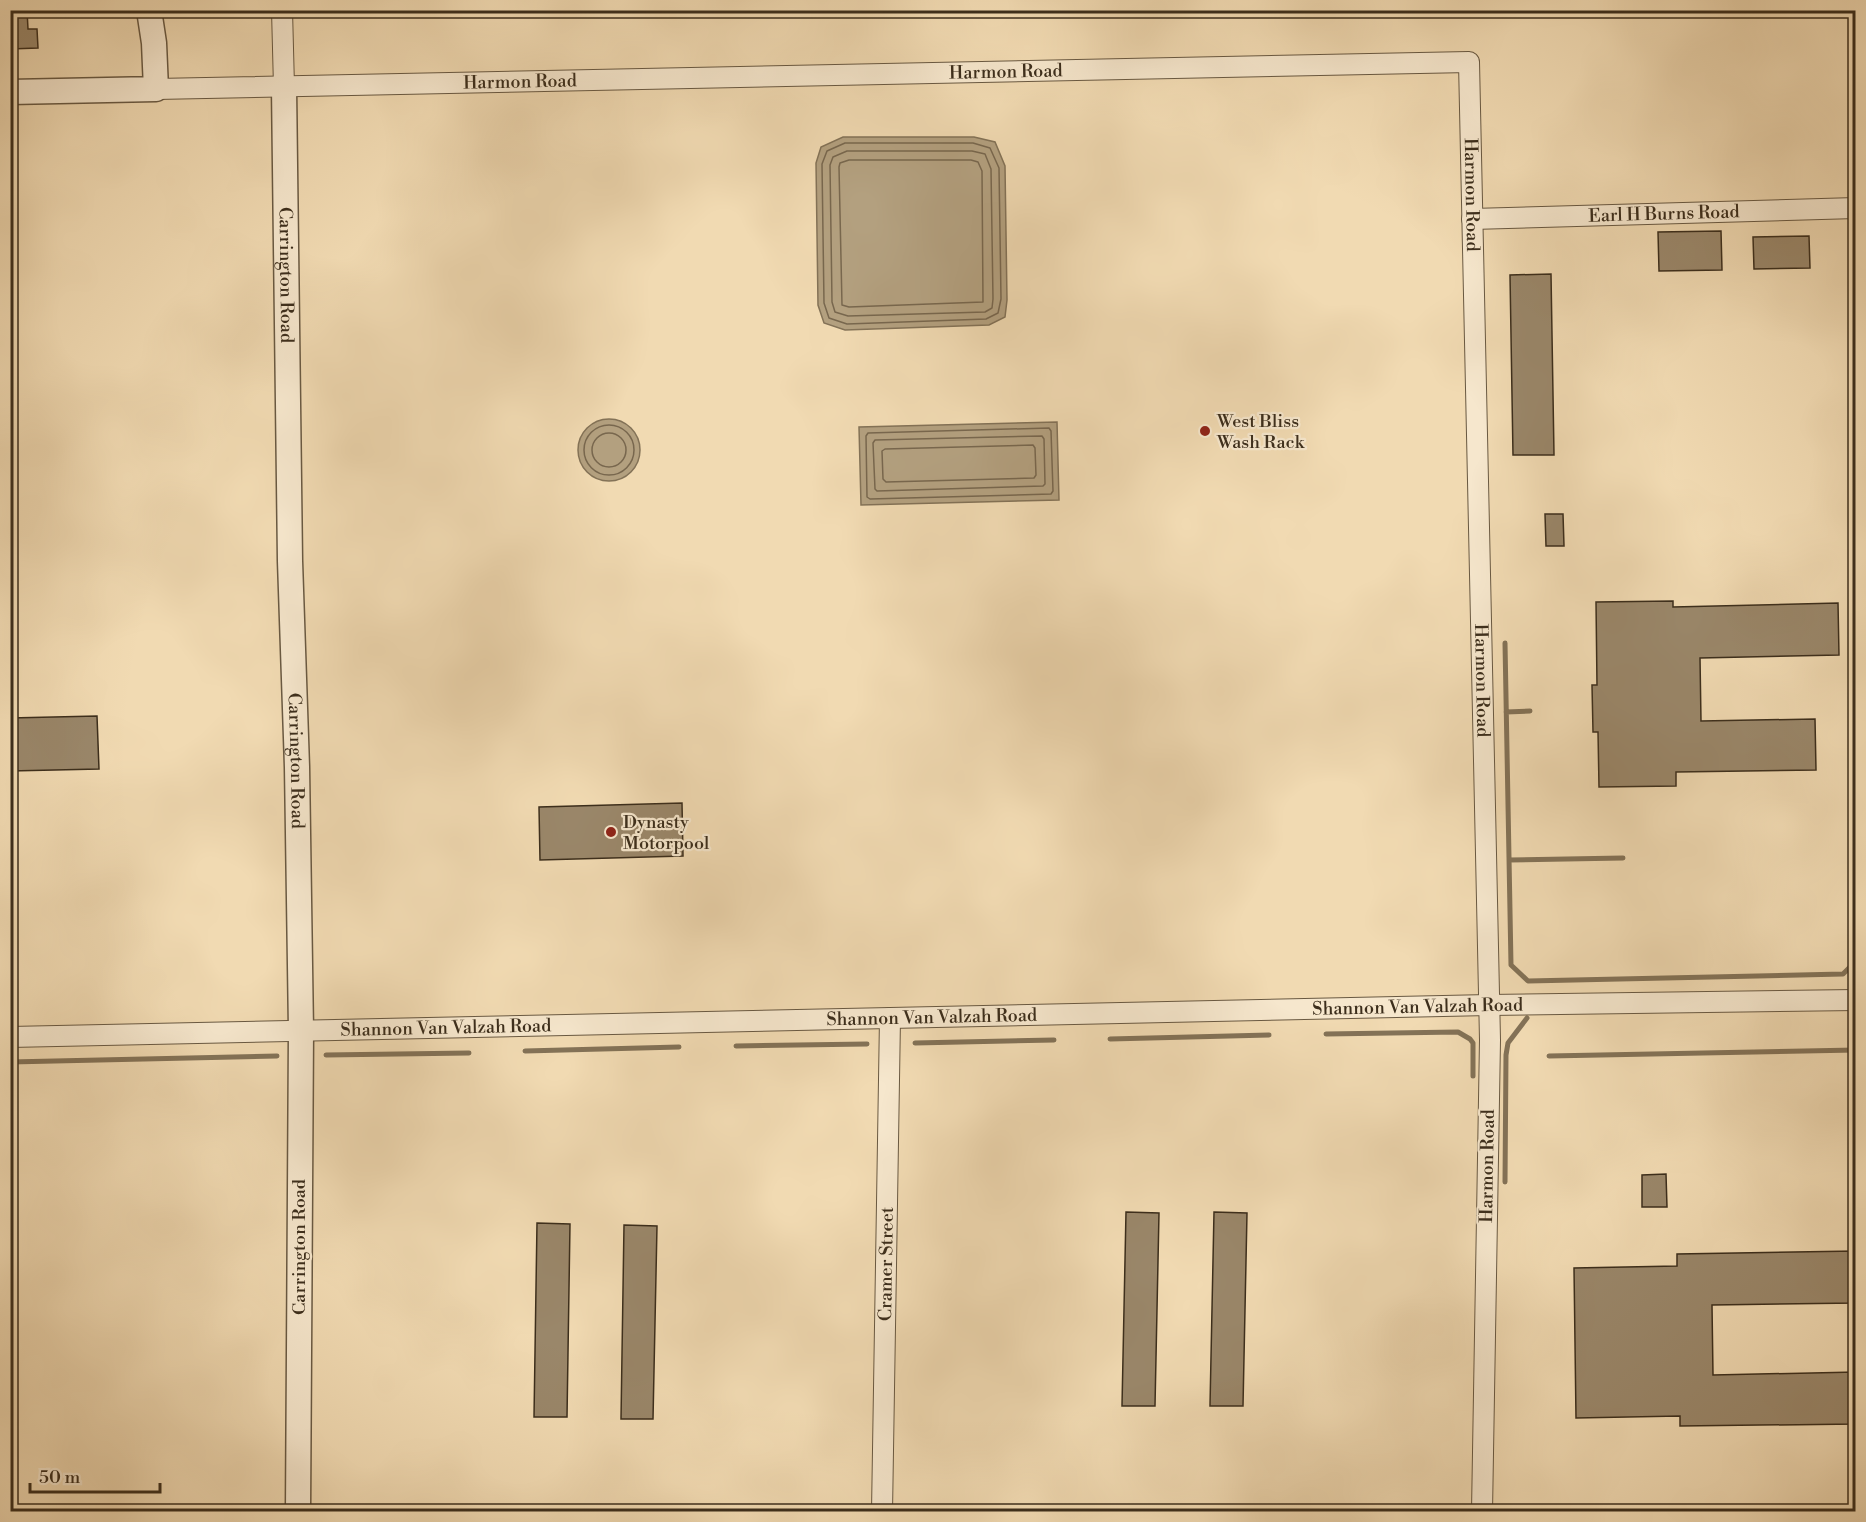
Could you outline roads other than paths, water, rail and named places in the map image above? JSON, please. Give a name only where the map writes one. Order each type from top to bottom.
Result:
[{"type":"street","points":[[149,10],[156,89]]},
{"type":"street","name":"Carrington Road","points":[[282,10],[290,537],[297,766],[301,1031],[298,1512]]},
{"type":"street","name":"Harmon Road","points":[[284,87],[1469,62],[1489,1005],[1482,1512]]},
{"type":"street","points":[[10,92],[284,87]]},
{"type":"street","name":"Earl H Burns Road","points":[[1472,219],[1856,208]]},
{"type":"street","name":"Shannon Van Valzah Road","points":[[10,1037],[1489,1005],[1856,1000]]},
{"type":"street","name":"Cramer Street","points":[[882,1512],[890,1018]]},
{"type":"water","points":[[843,137],[974,137],[995,142],[1005,166],[1007,300],[1005,317],[989,325],[845,330],[824,323],[818,305],[816,163],[821,147]]},
{"type":"water","points":[[609,419],[626,424],[631,428],[635,433],[640,450],[635,467],[631,472],[626,476],[609,481],[592,476],[587,472],[583,467],[578,450],[583,433],[587,428],[592,424]]},
{"type":"water","points":[[1057,422],[1059,500],[861,505],[859,427]]},
{"type":"waterway","points":[[1505,643],[1511,965],[1528,981],[1843,974],[1856,961]]},
{"type":"waterway","points":[[1506,712],[1530,711]]},
{"type":"waterway","points":[[1509,860],[1623,858]]},
{"type":"waterway","points":[[1505,1182],[1506,1055],[1508,1043],[1527,1018]]},
{"type":"waterway","points":[[1326,1034],[1458,1032],[1473,1043],[1473,1076]]},
{"type":"waterway","points":[[1110,1039],[1269,1035]]},
{"type":"waterway","points":[[915,1043],[1054,1040]]},
{"type":"waterway","points":[[736,1046],[867,1044]]},
{"type":"waterway","points":[[525,1051],[679,1047]]},
{"type":"waterway","points":[[1549,1056],[1856,1050]]},
{"type":"waterway","points":[[326,1055],[469,1053]]},
{"type":"waterway","points":[[10,1062],[277,1056]]},
{"type":"place","name":"West Bliss Wash Rack","points":[[1205,431]]},
{"type":"place","name":"Dynasty Motorpool","points":[[611,832]]}]
